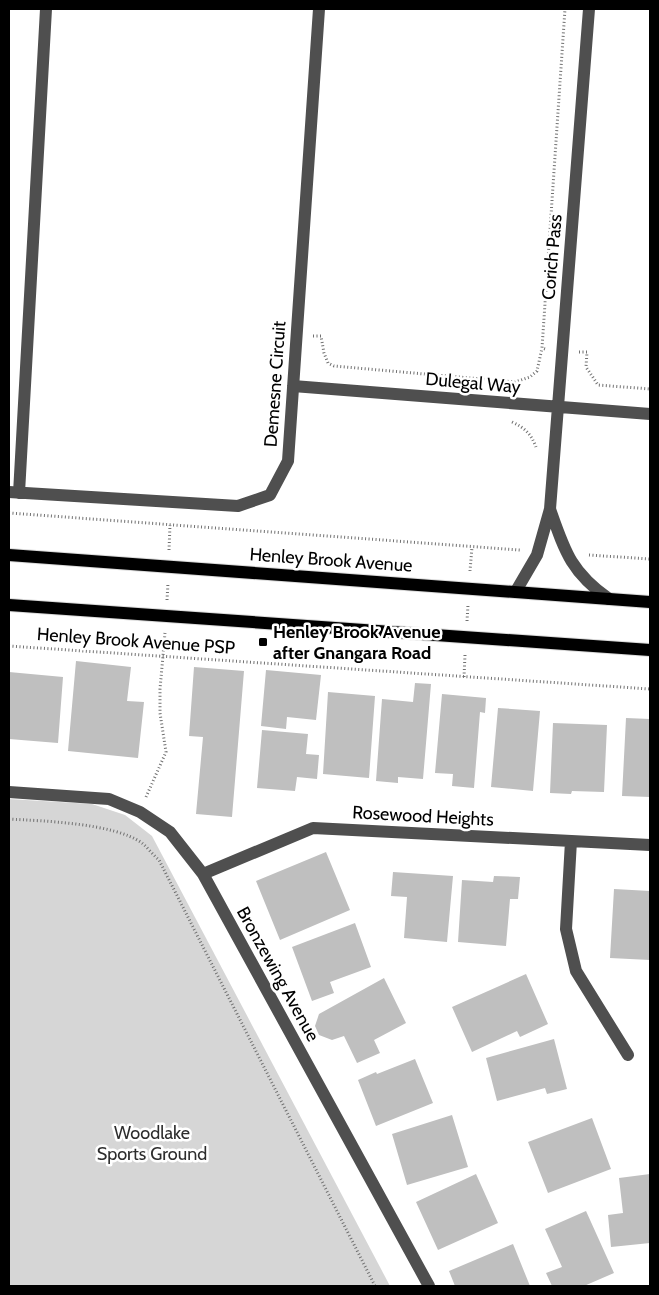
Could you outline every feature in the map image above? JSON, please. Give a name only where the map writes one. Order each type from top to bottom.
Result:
[{"type":"main road","name":"Henley Brook Avenue","points":[[9,555],[650,602]]},
{"type":"main road","points":[[9,605],[650,650]]},
{"type":"street","points":[[14,492],[46,9]]},
{"type":"street","name":"Demesne Circuit","points":[[14,492],[238,506],[270,495],[288,461],[319,9]]},
{"type":"street","name":"Corich Pass","points":[[516,591],[538,552],[550,509],[589,9]]},
{"type":"street","name":"Dulegal Way","points":[[293,386],[650,414]]},
{"type":"street","name":"Corich Pass","points":[[550,509],[567,554],[574,566],[592,586],[609,599]]},
{"type":"street","name":"Bronzewing Avenue","points":[[9,792],[109,798],[140,812],[170,832],[203,874],[429,1286]]},
{"type":"street","name":"Rosewood Heights","points":[[203,874],[313,828],[650,845]]},
{"type":"street","points":[[571,841],[566,929],[576,971],[628,1055]]},
{"type":"path","points":[[296,335],[321,336],[328,363],[334,366],[515,382],[537,371],[542,348]]},
{"type":"path","points":[[515,382],[512,422],[532,436],[537,449]]},
{"type":"path","points":[[9,513],[538,552]]},
{"type":"path","points":[[140,812],[166,752],[160,713],[162,656],[167,616],[170,525]]},
{"type":"path","points":[[520,550],[524,545]]},
{"type":"path","points":[[464,677],[472,547]]},
{"type":"path","points":[[567,554],[650,560]]},
{"type":"path","name":"Henley Brook Avenue PSP","points":[[9,646],[650,689]]},
{"type":"path","points":[[9,819],[121,832],[142,843],[159,860],[375,1286]]},
{"type":"green space","name":"Woodlake Sports Ground","points":[[9,799],[92,804],[125,815],[152,836],[390,1286],[9,1286]]},
{"type":"building","points":[[76,661],[131,667],[127,701],[144,702],[138,758],[68,751]]},
{"type":"building","points":[[194,667],[244,671],[232,817],[196,814],[203,737],[189,736]]},
{"type":"building","points":[[266,670],[321,675],[316,720],[287,717],[286,729],[261,726]]},
{"type":"building","points":[[9,672],[63,677],[58,743],[9,739]]},
{"type":"building","points":[[415,683],[431,684],[423,779],[398,777],[398,783],[376,781],[382,699],[413,702]]},
{"type":"building","points":[[328,692],[375,696],[369,778],[323,774]]},
{"type":"building","points":[[442,694],[486,698],[485,713],[480,712],[474,788],[452,786],[453,774],[435,773]]},
{"type":"building","points":[[498,708],[540,711],[533,791],[491,787]]},
{"type":"building","points":[[626,718],[650,719],[650,797],[622,796]]},
{"type":"building","points":[[553,723],[607,725],[604,792],[572,791],[571,794],[550,793]]},
{"type":"building","points":[[262,730],[308,734],[306,754],[319,755],[317,779],[297,777],[295,791],[257,788]]},
{"type":"building","points":[[326,852],[350,910],[280,940],[256,881]]},
{"type":"building","points":[[393,872],[453,876],[447,942],[404,938],[407,897],[391,896]]},
{"type":"building","points":[[494,876],[520,877],[518,899],[510,899],[506,946],[458,942],[462,880],[493,882]]},
{"type":"building","points":[[614,889],[650,891],[650,960],[610,958]]},
{"type":"building","points":[[355,923],[371,967],[330,982],[334,993],[312,1001],[292,947]]},
{"type":"building","points":[[526,974],[548,1024],[520,1037],[517,1031],[472,1052],[452,1007]]},
{"type":"building","points":[[384,978],[406,1023],[374,1040],[380,1053],[357,1063],[344,1036],[332,1040],[319,1035],[315,1026],[319,1014]]},
{"type":"building","points":[[554,1039],[567,1089],[547,1094],[545,1088],[497,1101],[486,1058]]},
{"type":"building","points":[[415,1059],[433,1103],[376,1126],[358,1080]]},
{"type":"building","points":[[452,1115],[468,1167],[407,1185],[392,1134]]},
{"type":"building","points":[[592,1118],[611,1169],[548,1193],[528,1142]]},
{"type":"building","points":[[476,1174],[498,1223],[438,1250],[416,1202]]},
{"type":"building","points":[[650,1174],[650,1243],[611,1247],[608,1215],[623,1213],[619,1178]]},
{"type":"building","points":[[586,1211],[614,1273],[584,1286],[552,1286],[546,1273],[562,1267],[545,1229]]},
{"type":"building","points":[[513,1244],[530,1286],[455,1286],[449,1271]]},
{"type":"place","name":"Henley Brook Avenue after Gnangara Road","points":[[263,642]]}]
